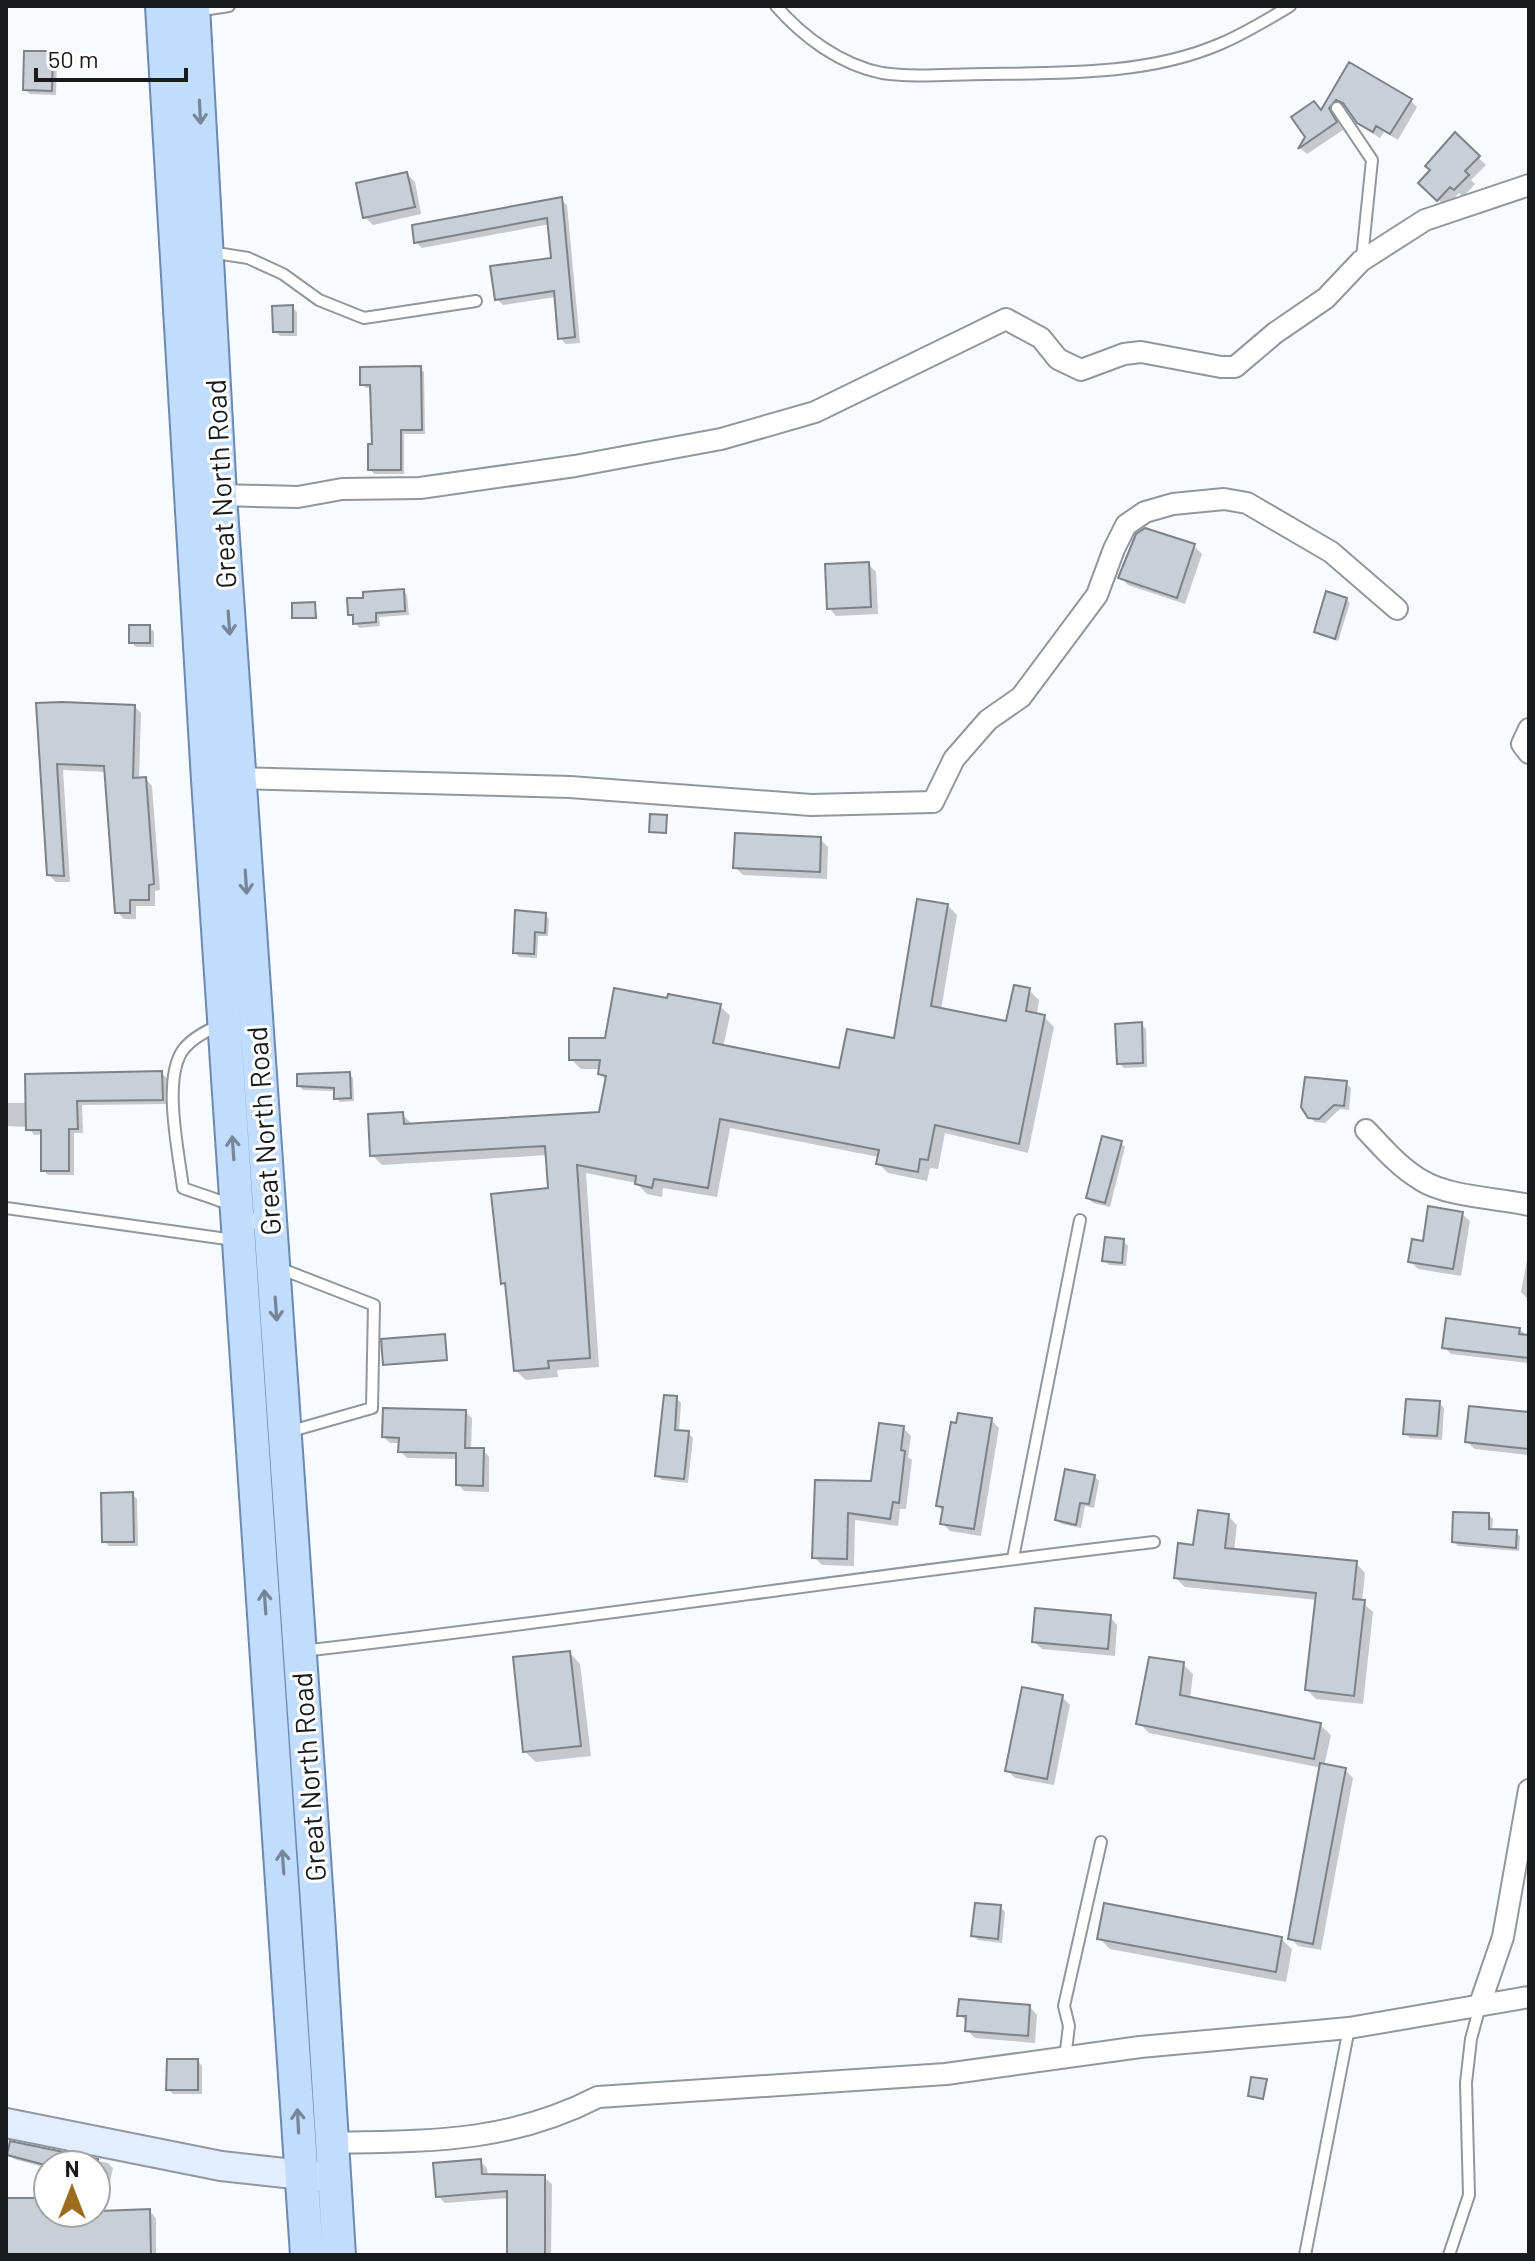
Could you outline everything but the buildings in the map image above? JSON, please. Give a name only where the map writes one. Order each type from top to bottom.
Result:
[{"type":"main road","name":"Great North Road","points":[[162,6],[256,1241],[307,2255]]},
{"type":"main road","name":"Great North Road","points":[[193,9],[239,778],[239,1016],[256,1241],[285,1433],[339,2255]]},
{"type":"street","points":[[220,495],[298,497],[342,489],[420,488],[575,466],[721,439],[815,412],[1006,319],[1041,338],[1058,359],[1081,370],[1124,354],[1141,352],[1213,366],[1235,367],[1275,333],[1326,298],[1361,261],[1425,220],[1529,185]]},
{"type":"street","points":[[239,778],[570,787],[811,805],[933,802],[954,759],[988,720],[1021,697],[1097,595],[1126,525],[1145,512],[1173,504],[1224,499],[1247,503],[1262,510],[1331,552],[1397,609]]},
{"type":"street","points":[[1529,729],[1522,744],[1529,753]]},
{"type":"street","points":[[1366,1130],[1397,1163],[1423,1182],[1445,1190],[1529,1205]]},
{"type":"street","points":[[1480,2004],[1503,1937],[1529,1790]]},
{"type":"street","points":[[331,2143],[416,2142],[502,2133],[564,2114],[598,2097],[946,2074],[1140,2047],[1349,2028],[1529,1997]]},
{"type":"street","points":[[6,2123],[221,2166],[333,2178]]},
{"type":"lane","points":[[193,9],[229,6]]},
{"type":"lane","points":[[776,6],[795,28],[819,46],[854,64],[881,73],[916,75],[1066,73],[1152,63],[1220,44],[1290,6]]},
{"type":"lane","points":[[1337,108],[1372,160],[1361,261]]},
{"type":"lane","points":[[208,251],[248,258],[283,274],[319,300],[364,318],[476,301]]},
{"type":"lane","points":[[239,1016],[200,1034],[183,1051],[175,1074],[174,1114],[183,1188],[256,1241],[374,1305],[372,1408],[285,1433]]},
{"type":"lane","points":[[6,1208],[256,1241]]},
{"type":"lane","points":[[1013,1558],[1080,1220]]},
{"type":"lane","points":[[300,1651],[469,1632],[1013,1558],[1154,1542]]},
{"type":"lane","points":[[1065,2058],[1069,2026],[1064,2006],[1101,1842]]},
{"type":"lane","points":[[1449,2255],[1469,2195],[1466,2083],[1471,2039],[1480,2004]]},
{"type":"lane","points":[[1305,2255],[1349,2028]]}]
